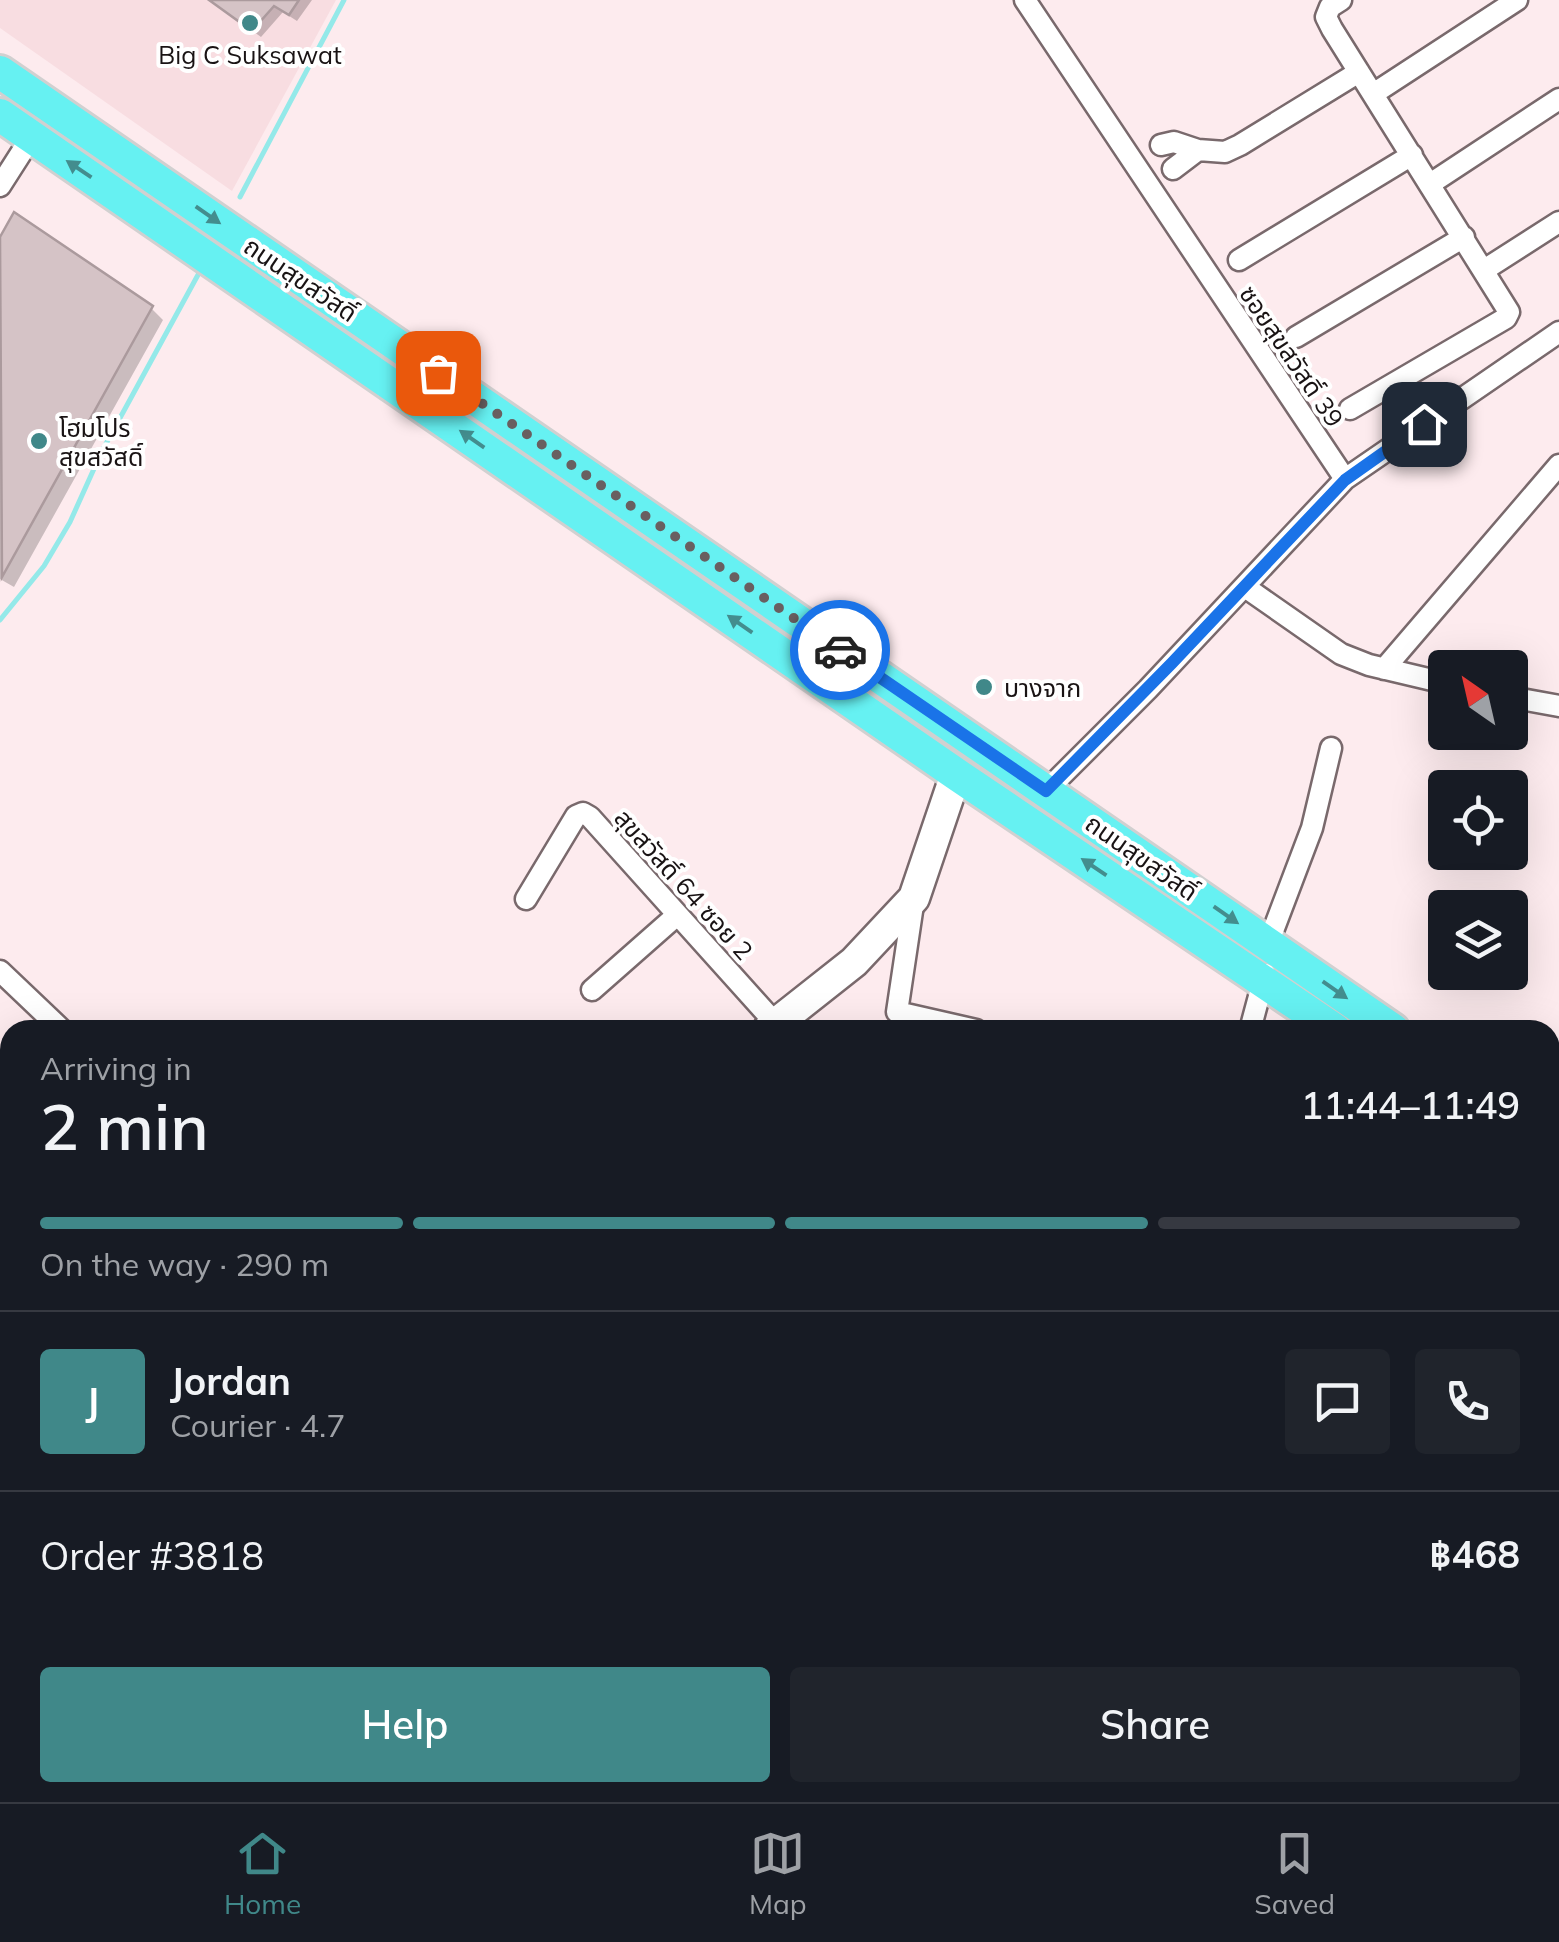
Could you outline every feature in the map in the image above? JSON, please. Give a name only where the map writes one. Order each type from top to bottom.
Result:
[{"type":"main road","name":"ถนนสุขสวัสดิ์","points":[[0,72],[1379,1020]]},
{"type":"main road","name":"ถนนสุขสวัสดิ์","points":[[0,115],[956,774],[1320,1020]]},
{"type":"street","name":"ซอยสุขสวัสดิ์ 39","points":[[1025,0],[1148,154],[1345,480]]},
{"type":"street","points":[[1341,0],[1330,7],[1326,17],[1510,312],[1506,318],[1350,409]]},
{"type":"street","points":[[1374,94],[1517,0]]},
{"type":"street","points":[[1148,154],[1174,142],[1198,150],[1225,152],[1359,72]]},
{"type":"street","points":[[1430,184],[1559,99]]},
{"type":"street","points":[[0,186],[32,136]]},
{"type":"street","points":[[1162,176],[1198,150]]},
{"type":"street","points":[[1239,260],[1412,155]]},
{"type":"street","points":[[1484,270],[1559,222]]},
{"type":"street","points":[[1296,337],[1464,237]]},
{"type":"street","points":[[1046,791],[1345,480],[1559,332]]},
{"type":"street","points":[[1384,668],[1559,465]]},
{"type":"street","points":[[1244,587],[1341,654],[1428,679]]},
{"type":"street","points":[[1528,700],[1559,706]]},
{"type":"street","points":[[1252,1020],[1312,828],[1332,748]]},
{"type":"street","points":[[894,1020],[914,898],[956,774]]},
{"type":"street","name":"สุขสวัสดิ์ 64 ซอย 2","points":[[526,899],[576,816],[582,813],[590,817],[766,1020]]},
{"type":"street","points":[[781,1020],[854,962],[914,898]]},
{"type":"street","points":[[592,990],[676,916]]},
{"type":"street","points":[[0,972],[51,1020]]},
{"type":"shaded area","points":[[0,0],[336,0],[232,191],[0,28]]},
{"type":"building","name":"Big C Suksawat","points":[[209,0],[299,0],[289,15],[274,6],[252,31]]},
{"type":"building","name":"โฮมโปร สุขสวัสดิ์","points":[[14,212],[153,306],[2,577],[0,237]]},
{"type":"waterway","points":[[240,197],[344,0]]},
{"type":"waterway","points":[[0,620],[44,566],[70,522],[102,451],[199,273]]},
{"type":"way so far","points":[[438,373],[840,650]]},
{"type":"place","name":"Big C Suksawat","points":[[250,23]]},
{"type":"place","name":"โฮมโปร สุขสวัสดิ์","points":[[39,441]]},
{"type":"place","name":"บางจาก","points":[[984,687]]},
{"type":"route","points":[[840,650],[1046,791],[1345,480],[1424,424]]}]
